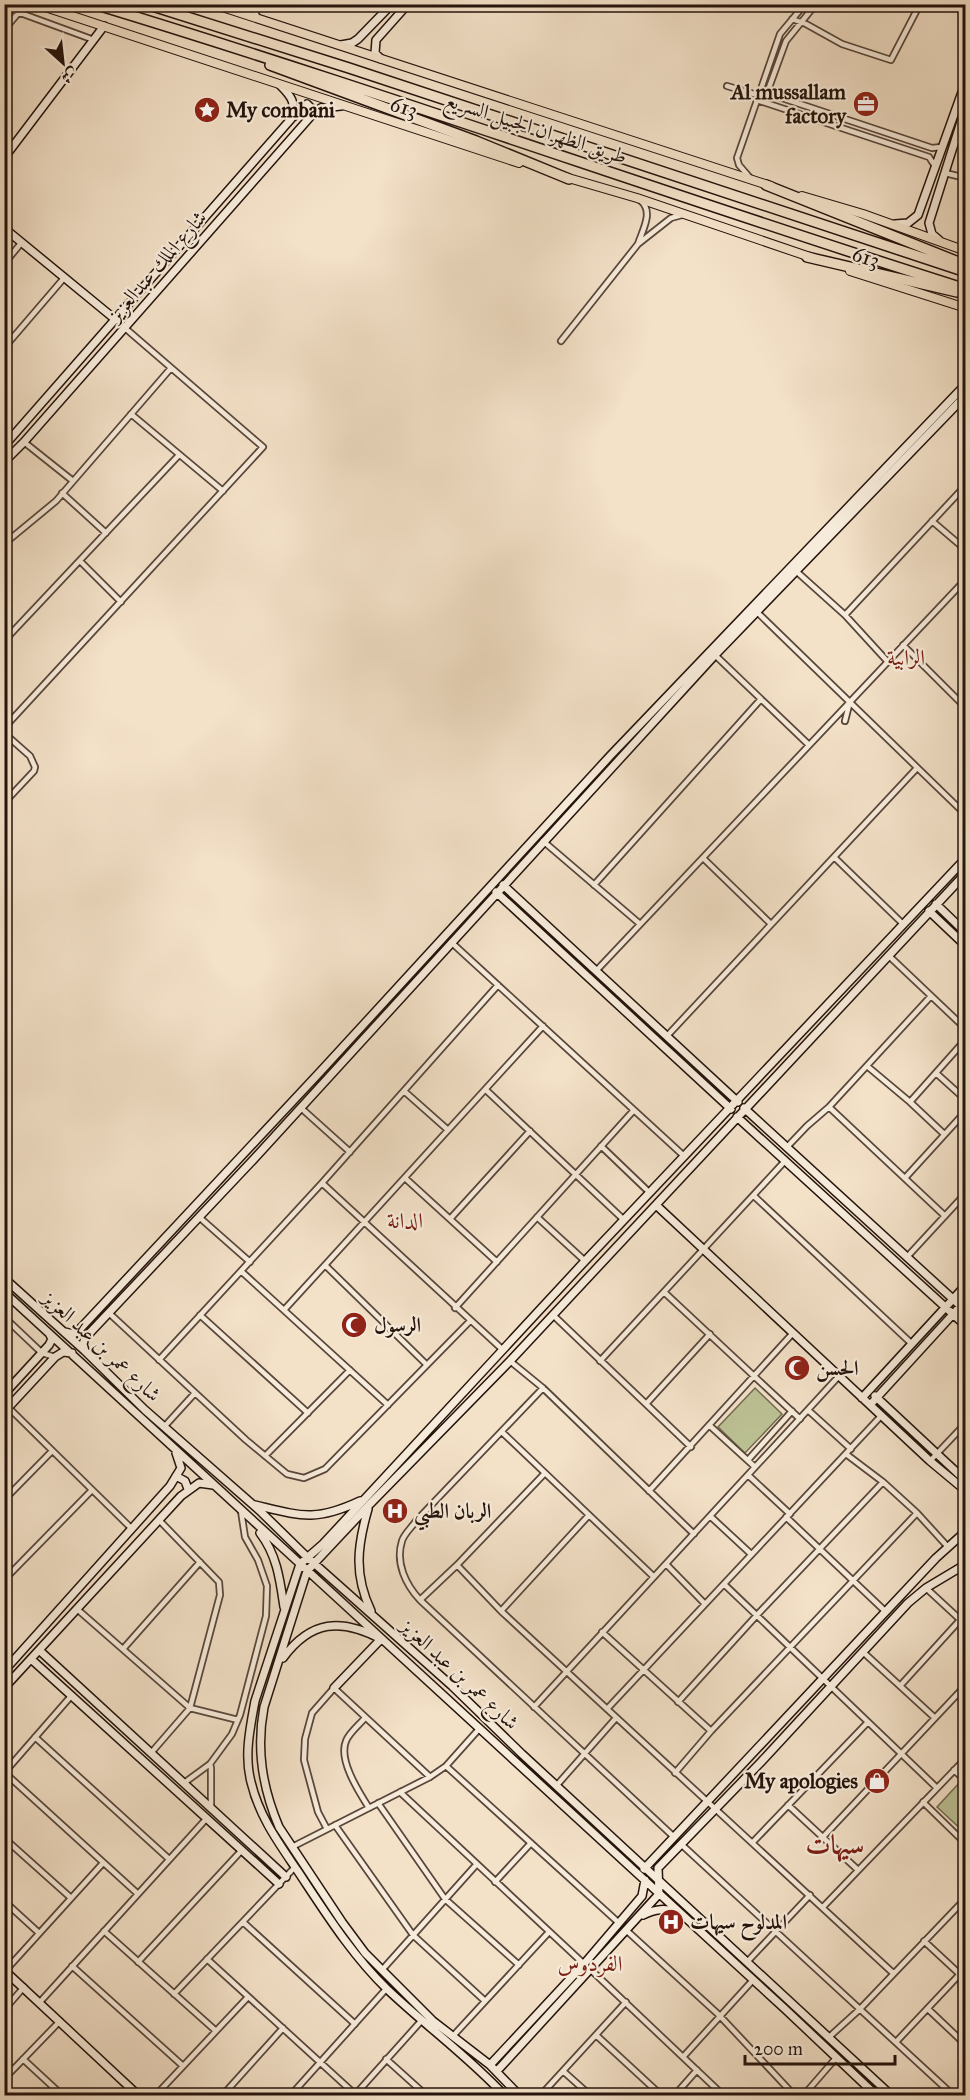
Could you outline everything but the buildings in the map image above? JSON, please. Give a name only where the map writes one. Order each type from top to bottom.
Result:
[{"type":"highway","name":"طريق الظهران الجبيل السريع","points":[[94,4],[638,180],[836,249],[966,289]]},
{"type":"highway","name":"طريق الظهران الجبيل السريع","points":[[146,4],[349,68],[966,272]]},
{"type":"highway","points":[[201,37],[306,80],[476,141],[568,178]]},
{"type":"highway","points":[[766,185],[966,265]]},
{"type":"highway","points":[[807,257],[966,294]]},
{"type":"main road","name":"613","points":[[36,4],[342,106],[636,198],[807,257],[966,308]]},
{"type":"main road","points":[[213,4],[887,223],[966,251]]},
{"type":"street","points":[[333,44],[352,43],[367,31],[392,4]]},
{"type":"street","points":[[383,60],[377,56],[374,49],[375,40],[408,4]]},
{"type":"street","points":[[751,179],[739,165],[738,158],[780,34],[805,4]]},
{"type":"street","points":[[767,93],[786,41],[816,4]]},
{"type":"street","points":[[792,20],[802,22],[842,44],[891,60],[920,4]]},
{"type":"street","points":[[250,5],[259,19]]},
{"type":"street","points":[[4,7],[94,40]]},
{"type":"street","points":[[4,30],[20,11]]},
{"type":"street","points":[[4,158],[104,26]]},
{"type":"street","points":[[367,31],[366,38],[369,40],[379,36]]},
{"type":"street","points":[[887,223],[902,225],[918,215],[966,81]]},
{"type":"street","points":[[280,84],[293,101],[294,110],[291,119]]},
{"type":"street","points":[[727,86],[929,157],[935,166]]},
{"type":"street","points":[[758,95],[767,93],[932,148],[941,147]]},
{"type":"street","points":[[291,119],[307,104],[311,108],[311,116]]},
{"type":"street","name":"شارع الملك عبدالعزيز","points":[[4,462],[311,116],[321,108],[342,106]]},
{"type":"street","points":[[943,243],[932,234],[929,223],[966,106]]},
{"type":"street","name":"شارع الملك عبدالعزيز","points":[[4,446],[291,119]]},
{"type":"street","points":[[877,140],[891,135]]},
{"type":"street","points":[[945,173],[966,178]]},
{"type":"street","points":[[636,198],[646,206],[648,214],[638,244]]},
{"type":"street","points":[[561,340],[638,244],[671,218],[688,215]]},
{"type":"street","points":[[4,228],[116,320]]},
{"type":"street","points":[[4,264],[22,242]]},
{"type":"street","points":[[4,348],[64,278]]},
{"type":"street","points":[[4,728],[263,447],[125,328]]},
{"type":"street","points":[[4,544],[63,493],[171,368]]},
{"type":"street","points":[[65,1332],[73,1334],[78,1331],[491,885],[795,561],[966,384]]},
{"type":"street","points":[[85,1351],[83,1344],[85,1338],[300,1108],[756,611],[966,395]]},
{"type":"street","points":[[131,414],[223,492]]},
{"type":"street","points":[[24,442],[73,481]]},
{"type":"street","points":[[4,641],[179,454]]},
{"type":"street","points":[[844,615],[966,485]]},
{"type":"street","points":[[63,493],[106,533]]},
{"type":"street","points":[[932,521],[966,550]]},
{"type":"street","points":[[80,561],[121,602]]},
{"type":"street","points":[[796,571],[844,615],[888,662]]},
{"type":"street","points":[[596,971],[966,579]]},
{"type":"street","points":[[756,611],[966,815]]},
{"type":"street","points":[[903,645],[966,708]]},
{"type":"street","points":[[715,655],[809,745]]},
{"type":"street","points":[[594,885],[762,699]]},
{"type":"street","points":[[845,721],[849,702]]},
{"type":"street","points":[[4,733],[30,756],[35,767],[34,771],[4,803]]},
{"type":"street","points":[[667,1036],[917,768]]},
{"type":"street","points":[[543,842],[640,924]]},
{"type":"street","points":[[703,858],[771,924]]},
{"type":"street","points":[[834,858],[903,924]]},
{"type":"street","points":[[519,2096],[497,2071],[433,2020],[365,1953],[292,1847],[279,1827],[272,1810],[261,1770],[260,1725],[307,1572],[367,1502],[585,1261],[738,1102],[966,858]]},
{"type":"street","points":[[505,2096],[387,1988],[351,1950],[262,1817],[250,1782],[248,1744],[255,1701],[300,1564],[367,1502],[510,1361],[966,873]]},
{"type":"street","points":[[491,885],[499,889],[596,971],[738,1102]]},
{"type":"street","points":[[499,889],[731,1108]]},
{"type":"street","points":[[936,904],[966,933]]},
{"type":"street","points":[[929,911],[966,946]]},
{"type":"street","points":[[451,942],[684,1156]]},
{"type":"street","points":[[888,955],[966,1029]]},
{"type":"street","points":[[159,1360],[322,1183],[498,985]]},
{"type":"street","points":[[787,1147],[829,1107],[932,996]]},
{"type":"street","points":[[284,1310],[543,1026]]},
{"type":"street","points":[[910,1102],[966,1040]]},
{"type":"street","points":[[867,1066],[944,1134]]},
{"type":"street","points":[[936,1073],[966,1100]]},
{"type":"street","points":[[486,1090],[625,1219],[626,1227],[633,1228]]},
{"type":"street","points":[[404,1091],[448,1131]]},
{"type":"street","points":[[829,1107],[945,1216]]},
{"type":"street","points":[[300,1108],[350,1152]]},
{"type":"street","points":[[744,1108],[953,1299],[964,1306],[952,1314],[870,1405]]},
{"type":"street","points":[[455,1308],[634,1110]]},
{"type":"street","points":[[904,1178],[966,1111]]},
{"type":"street","points":[[737,1117],[966,1326]]},
{"type":"street","points":[[450,1219],[530,1131]]},
{"type":"street","points":[[601,1146],[650,1193]]},
{"type":"street","points":[[600,1361],[785,1161]]},
{"type":"street","points":[[405,1178],[497,1262]]},
{"type":"street","points":[[322,1183],[503,1350]]},
{"type":"street","points":[[907,1257],[966,1193]]},
{"type":"street","points":[[754,1196],[914,1342],[918,1352]]},
{"type":"street","points":[[656,1205],[881,1416],[966,1491]]},
{"type":"street","points":[[199,1217],[249,1262]]},
{"type":"street","points":[[537,1217],[585,1261]]},
{"type":"street","points":[[610,1235],[616,1238],[615,1247]]},
{"type":"street","points":[[325,1265],[427,1365]]},
{"type":"street","points":[[241,1271],[388,1405]]},
{"type":"street","points":[[128,1277],[119,1294],[106,1308],[109,1313],[287,1474],[304,1478],[325,1469],[470,1321]]},
{"type":"street","name":"شارع عمر بن عبد العزيز","points":[[4,1278],[452,1686],[892,2096]]},
{"type":"street","points":[[862,1398],[966,1285]]},
{"type":"street","points":[[664,1292],[800,1419]]},
{"type":"street","name":"شارع عمر بن عبد العزيز","points":[[4,1293],[681,1912],[877,2096]]},
{"type":"street","points":[[553,1315],[691,1447]]},
{"type":"street","points":[[200,1316],[308,1413]]},
{"type":"street","points":[[6,1317],[42,1353],[55,1357]]},
{"type":"street","points":[[4,1394],[51,1342],[49,1332]]},
{"type":"street","points":[[649,1491],[793,1333]]},
{"type":"street","points":[[645,1404],[710,1334]]},
{"type":"street","points":[[73,1354],[63,1352],[55,1357],[6,1410],[131,1528]]},
{"type":"street","points":[[510,1361],[543,1388],[694,1534]]},
{"type":"street","points":[[266,1456],[350,1370]]},
{"type":"street","points":[[534,1707],[839,1376]]},
{"type":"street","points":[[543,1388],[416,1521],[402,1540],[400,1556],[403,1575],[411,1590],[420,1600],[674,1837]]},
{"type":"street","points":[[869,1390],[966,1481]]},
{"type":"street","points":[[164,1426],[195,1393]]},
{"type":"street","points":[[808,1410],[851,1449]]},
{"type":"street","points":[[748,1460],[792,1411]]},
{"type":"street","points":[[607,1709],[881,1416]]},
{"type":"street","points":[[930,1461],[966,1423]]},
{"type":"street","points":[[709,1425],[755,1467]]},
{"type":"street","points":[[502,1432],[654,1577]]},
{"type":"street","points":[[4,1500],[52,1451]]},
{"type":"street","points":[[6,1667],[96,1569],[176,1476],[181,1468],[176,1451]]},
{"type":"street","points":[[846,1454],[884,1482],[948,1547]]},
{"type":"street","points":[[420,1600],[457,1565],[545,1473]]},
{"type":"street","points":[[748,1475],[886,1612]]},
{"type":"street","points":[[176,1476],[185,1481],[188,1489]]},
{"type":"street","points":[[678,1702],[884,1482]]},
{"type":"street","points":[[4,1688],[188,1489],[199,1483],[213,1485]]},
{"type":"street","points":[[4,1580],[92,1490]]},
{"type":"street","points":[[252,1504],[299,1516],[315,1516],[367,1502]]},
{"type":"street","points":[[367,1502],[357,1562],[362,1593],[374,1616]]},
{"type":"street","points":[[184,1784],[210,1764],[232,1734],[238,1720],[266,1616],[267,1586],[258,1560],[245,1537],[241,1511]]},
{"type":"street","points":[[675,1773],[711,1731],[917,1513]]},
{"type":"street","points":[[501,1611],[589,1515]]},
{"type":"street","points":[[710,1516],[751,1554]]},
{"type":"street","points":[[250,1519],[272,1552],[278,1570],[285,1609]]},
{"type":"street","points":[[151,1753],[190,1708],[220,1595],[219,1582],[159,1520]]},
{"type":"street","points":[[490,2065],[584,1964],[642,1896],[646,1881],[644,1867],[948,1547],[966,1531]]},
{"type":"street","points":[[123,1649],[200,1562]]},
{"type":"street","points":[[666,1564],[705,1604]]},
{"type":"street","points":[[497,2071],[659,1894],[658,1868],[908,1603],[926,1588],[966,1564]]},
{"type":"street","points":[[457,1565],[501,1611],[893,1973]]},
{"type":"street","points":[[724,1584],[937,1788]]},
{"type":"street","points":[[926,1588],[966,1625]]},
{"type":"street","points":[[77,1609],[190,1708],[238,1720]]},
{"type":"street","points":[[900,1686],[960,1620]]},
{"type":"street","points":[[279,1665],[291,1646],[322,1626],[343,1625],[362,1629],[381,1639],[312,1713],[305,1739],[304,1760],[318,1812],[327,1829]]},
{"type":"street","points":[[602,1632],[711,1731]]},
{"type":"street","points":[[39,1650],[286,1877]]},
{"type":"street","points":[[863,1652],[934,1718]]},
{"type":"street","points":[[31,1659],[279,1884]]},
{"type":"street","points":[[823,1837],[966,1685]]},
{"type":"street","points":[[334,1689],[429,1777]]},
{"type":"street","points":[[72,1695],[5,1773],[138,1894]]},
{"type":"street","points":[[557,1785],[616,1718]]},
{"type":"street","points":[[364,1719],[346,1739],[344,1748],[348,1770],[369,1808]]},
{"type":"street","points":[[753,1842],[868,1722]]},
{"type":"street","points":[[292,1847],[429,1777],[446,1766],[479,1729]]},
{"type":"street","points":[[35,1737],[170,1859]]},
{"type":"street","points":[[823,1907],[966,1758]]},
{"type":"street","points":[[210,1764],[212,1768],[211,1808]]},
{"type":"street","points":[[446,1766],[619,1923]]},
{"type":"street","points":[[954,1770],[966,1781]]},
{"type":"street","points":[[400,1792],[584,1964]]},
{"type":"street","points":[[923,1802],[966,1844]]},
{"type":"street","points":[[378,1803],[445,1899],[519,1965]]},
{"type":"street","points":[[788,1805],[858,1870]]},
{"type":"street","points":[[40,2002],[207,1818]]},
{"type":"street","points":[[335,1825],[413,1935],[485,2001]]},
{"type":"street","points":[[4,1838],[71,1898]]},
{"type":"street","points":[[495,1882],[531,1843]]},
{"type":"street","points":[[682,1845],[954,2096]]},
{"type":"street","points":[[138,1962],[242,1850]]},
{"type":"street","points":[[103,1863],[5,1970],[139,2096]]},
{"type":"street","points":[[381,1971],[476,1865]]},
{"type":"street","points":[[174,1994],[295,1867]]},
{"type":"street","points":[[747,1962],[810,1895]]},
{"type":"street","points":[[828,2038],[860,2009],[966,1898]]},
{"type":"street","points":[[4,1901],[39,1933]]},
{"type":"street","points":[[636,1919],[662,1909],[681,1912]]},
{"type":"street","points":[[243,1922],[354,2024]]},
{"type":"street","points":[[626,1930],[719,2015],[795,2096]]},
{"type":"street","points":[[104,1932],[216,2031]]},
{"type":"street","points":[[453,2036],[549,1932]]},
{"type":"street","points":[[924,1941],[966,1980]]},
{"type":"street","points":[[207,1959],[356,2095],[422,2020]]},
{"type":"street","points":[[72,1966],[183,2066]]},
{"type":"street","points":[[590,1969],[724,2096]]},
{"type":"street","points":[[896,2042],[959,1975]]},
{"type":"street","points":[[683,2057],[753,1980]]},
{"type":"street","points":[[4,2010],[24,1987]]},
{"type":"street","points":[[290,2096],[387,1988]]},
{"type":"street","points":[[155,2096],[248,1996]]},
{"type":"street","points":[[540,2096],[626,2002]]},
{"type":"street","points":[[928,2009],[966,2045]]},
{"type":"street","points":[[4,2079],[60,2021]]},
{"type":"street","points":[[222,2096],[283,2028]]},
{"type":"street","points":[[596,2035],[662,2096]]},
{"type":"street","points":[[803,2096],[836,2058]]},
{"type":"street","points":[[23,2059],[63,2096]]},
{"type":"street","points":[[386,2060],[427,2096]]},
{"type":"street","points":[[674,2096],[697,2070]]},
{"type":"street","points":[[563,2071],[591,2096]]},
{"type":"green space","points":[[755,1388],[782,1414],[745,1453],[718,1427]]},
{"type":"green space","points":[[960,1782],[965,1787],[965,1833],[937,1807]]},
{"type":"place","name":"Al mussallam factory","points":[[866,104]]},
{"type":"place","name":"My combani","points":[[207,110]]},
{"type":"place","name":"الرسول","points":[[354,1325]]},
{"type":"place","name":"الحسن","points":[[797,1368]]},
{"type":"place","name":"الربان الطبي","points":[[395,1511]]},
{"type":"place","name":"My apologies","points":[[877,1781]]},
{"type":"place","name":"المدلوح سيهات","points":[[671,1922]]},
{"type":"district","name":"الرابية","points":[[906,657]]},
{"type":"district","name":"الدانة","points":[[405,1220]]},
{"type":"district","name":"سيهات","points":[[835,1844]]},
{"type":"district","name":"الفردوس","points":[[590,1963]]}]
